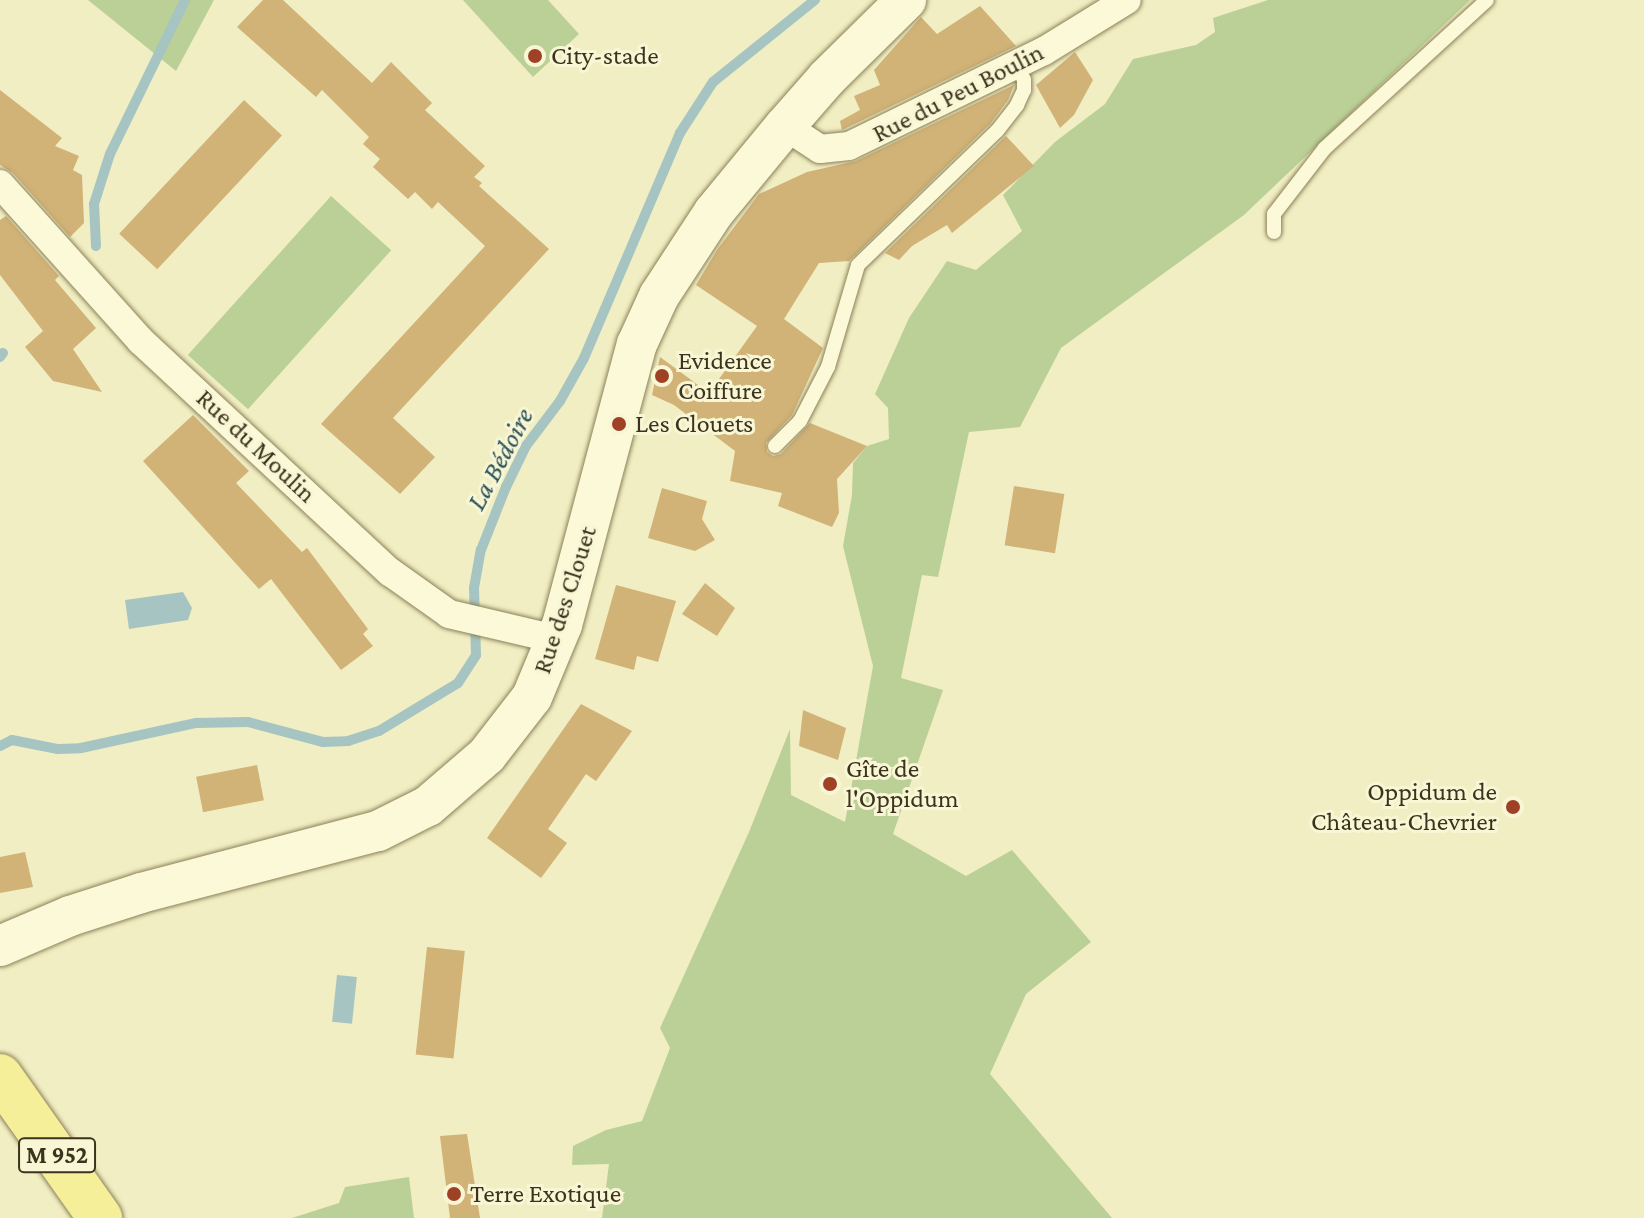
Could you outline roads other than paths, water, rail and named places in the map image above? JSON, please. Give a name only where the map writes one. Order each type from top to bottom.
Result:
[{"type":"main road","name":"M 952","points":[[4,1092],[100,1218]]},
{"type":"street","name":"Rue des Clouet","points":[[0,946],[70,916],[141,893],[378,831],[428,806],[487,755],[532,697],[556,639],[619,424],[637,344],[659,296],[714,212],[785,126],[827,78],[906,0]]},
{"type":"street","name":"Rue du Peu Boulin","points":[[785,126],[820,149],[849,146],[1017,65],[1127,0]]},
{"type":"street","name":"Rue du Moulin","points":[[0,184],[141,341],[390,572],[449,614],[556,639]]},
{"type":"lane","points":[[1274,232],[1274,214],[1325,148],[1487,0]]},
{"type":"lane","points":[[775,446],[786,439],[800,421],[828,367],[858,265],[997,131],[1017,105],[1024,90],[1024,80],[1017,65]]},
{"type":"water","points":[[183,592],[192,608],[188,620],[129,629],[125,600]]},
{"type":"water","points":[[337,975],[357,977],[352,1024],[332,1022]]},
{"type":"waterway","points":[[96,246],[94,204],[110,154],[185,0]]},
{"type":"waterway","name":"La Bédoire","points":[[0,746],[12,740],[58,749],[81,748],[196,723],[248,722],[323,742],[348,741],[379,731],[458,683],[476,655],[474,588],[481,550],[506,487],[526,446],[560,401],[584,358],[680,133],[713,82],[815,0]]},
{"type":"waterway","points":[[0,357],[3,353]]},
{"type":"place","name":"City-stade","points":[[535,56]]},
{"type":"place","name":"Evidence Coiffure","points":[[662,376]]},
{"type":"place","name":"Les Clouets","points":[[619,424]]},
{"type":"place","name":"Gîte de l'Oppidum","points":[[830,784]]},
{"type":"place","name":"Oppidum de Château-Chevrier","points":[[1513,807]]},
{"type":"place","name":"Terre Exotique","points":[[454,1194]]}]
